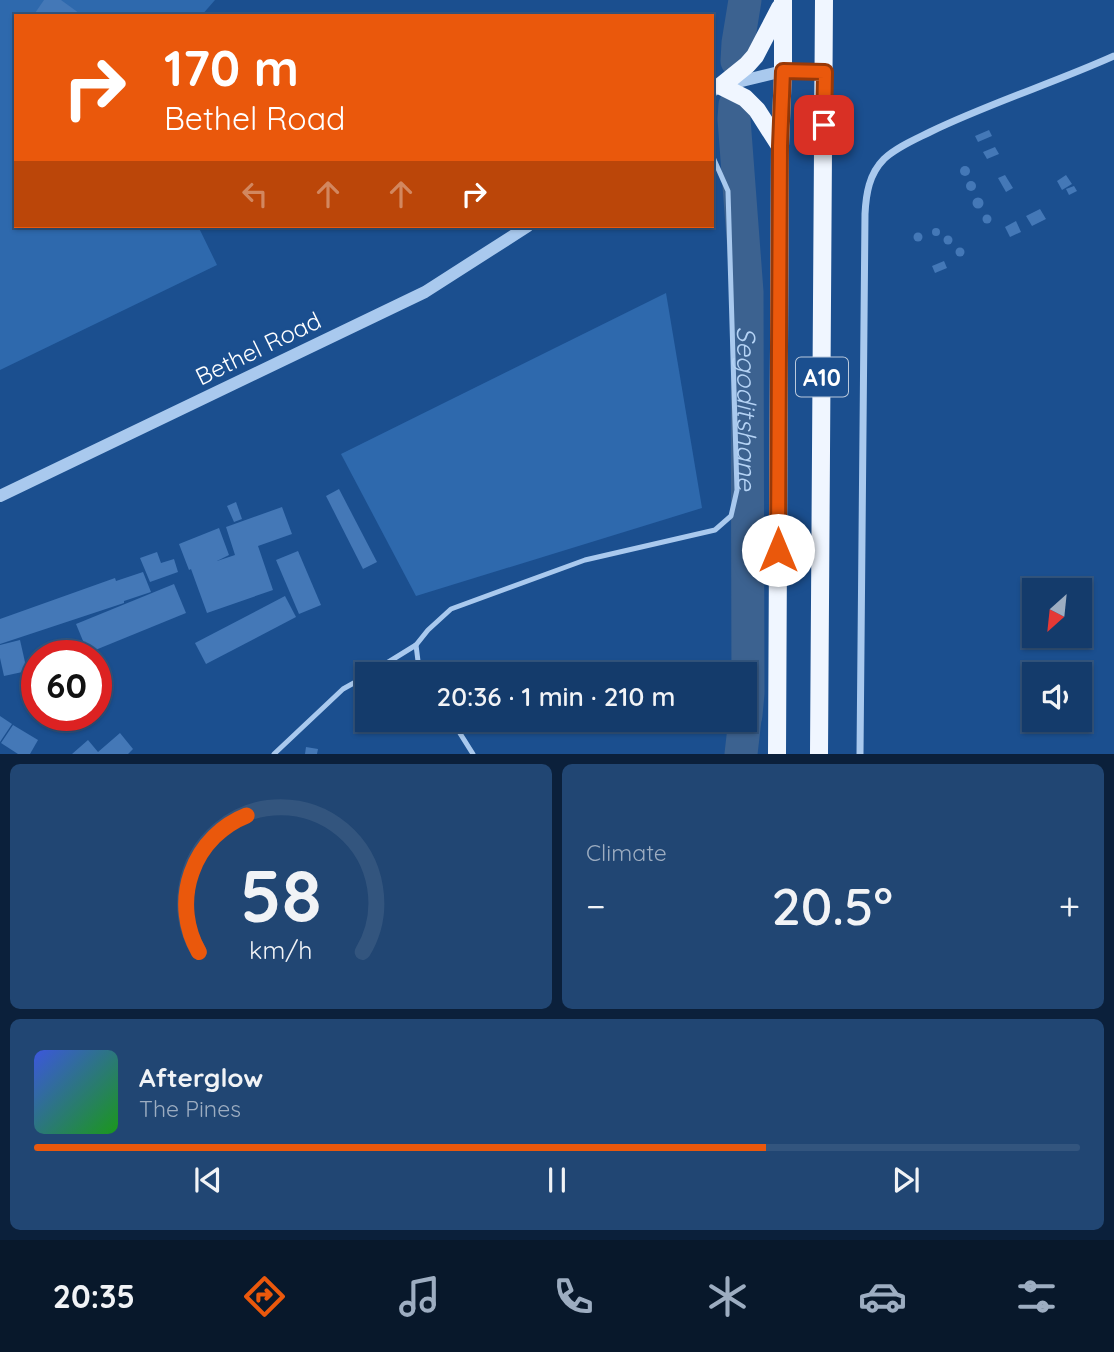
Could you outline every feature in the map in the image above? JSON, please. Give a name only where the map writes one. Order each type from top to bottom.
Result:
[{"type":"main road","name":"A10","points":[[818,754],[824,0]]},
{"type":"main road","name":"A10","points":[[777,754],[783,1]]},
{"type":"main road","points":[[717,89],[755,56],[783,1]]},
{"type":"main road","points":[[717,89],[745,98],[757,110],[780,146]]},
{"type":"street","points":[[860,754],[865,214],[866,194],[872,175],[883,160],[899,148],[963,116],[1114,56]]},
{"type":"street","points":[[717,89],[783,71],[825,72]]},
{"type":"street","name":"Bethel Road","points":[[0,496],[425,292],[525,228]]},
{"type":"lane","points":[[388,662],[416,645],[451,609],[585,560],[715,530],[731,516],[737,491],[728,191],[714,160]]},
{"type":"lane","points":[[416,645],[418,662]]},
{"type":"lane","points":[[274,754],[343,689],[355,682]]},
{"type":"lane","points":[[459,732],[473,754]]},
{"type":"shaded area","points":[[0,0],[215,0],[203,14],[14,14],[14,228],[199,228],[217,265],[0,370]]},
{"type":"shaded area","points":[[666,293],[702,508],[416,596],[341,454]]},
{"type":"building","points":[[44,0],[61,0],[80,14],[34,14]]},
{"type":"building","points":[[989,130],[992,136],[978,142],[975,136]]},
{"type":"building","points":[[995,147],[999,154],[987,159],[983,152]]},
{"type":"building","points":[[965,166],[969,167],[969,175],[965,176],[961,175],[960,171],[961,167]]},
{"type":"building","points":[[1005,175],[1013,188],[1006,192],[998,178]]},
{"type":"building","points":[[1066,175],[1072,184],[1062,190],[1057,181]]},
{"type":"building","points":[[971,181],[975,182],[975,190],[971,191],[967,190],[966,186],[967,182]]},
{"type":"building","points":[[1074,186],[1077,191],[1069,195],[1066,189]]},
{"type":"building","points":[[978,198],[982,199],[982,207],[978,208],[974,207],[973,203],[974,199]]},
{"type":"building","points":[[1040,209],[1046,219],[1032,226],[1026,216]]},
{"type":"building","points":[[987,214],[992,219],[987,224],[982,219]]},
{"type":"building","points":[[1016,221],[1021,232],[1010,237],[1005,227]]},
{"type":"building","points":[[936,228],[940,232],[936,236],[932,232]]},
{"type":"building","points":[[918,232],[923,237],[918,242],[913,237]]},
{"type":"building","points":[[948,236],[952,240],[948,244],[944,240]]},
{"type":"building","points":[[960,247],[965,252],[960,257],[955,252]]},
{"type":"building","points":[[944,261],[947,268],[935,273],[932,266]]},
{"type":"building","points":[[339,489],[377,562],[363,569],[326,496]]},
{"type":"building","points":[[236,502],[242,519],[234,522],[227,506]]},
{"type":"building","points":[[282,507],[292,534],[258,546],[273,590],[207,613],[179,544],[219,528],[229,555],[217,561],[235,555],[226,527]]},
{"type":"building","points":[[298,551],[321,605],[299,614],[276,560]]},
{"type":"building","points":[[157,552],[161,563],[174,559],[178,572],[150,582],[140,558]]},
{"type":"building","points":[[143,572],[151,592],[0,644],[0,619],[115,578],[116,581]]},
{"type":"building","points":[[174,584],[186,613],[112,643],[112,640],[83,640],[76,624]]},
{"type":"building","points":[[285,596],[296,617],[206,664],[195,643]]},
{"type":"building","points":[[20,640],[21,672],[4,676],[0,645]]},
{"type":"building","points":[[0,716],[12,724],[0,742]]},
{"type":"building","points":[[13,725],[38,740],[30,754],[18,754],[1,743]]},
{"type":"building","points":[[120,733],[133,749],[128,754],[72,754],[88,740],[98,752]]},
{"type":"building","points":[[306,747],[318,749],[317,754],[305,754]]},
{"type":"waterway","name":"Segoditshane","points":[[737,61],[745,0]]},
{"type":"waterway","name":"Segoditshane","points":[[735,105],[747,292],[748,662]]},
{"type":"waterway","name":"Segoditshane","points":[[741,754],[744,732]]},
{"type":"route","points":[[778,550],[780,146],[783,71],[825,72],[824,125]]}]
